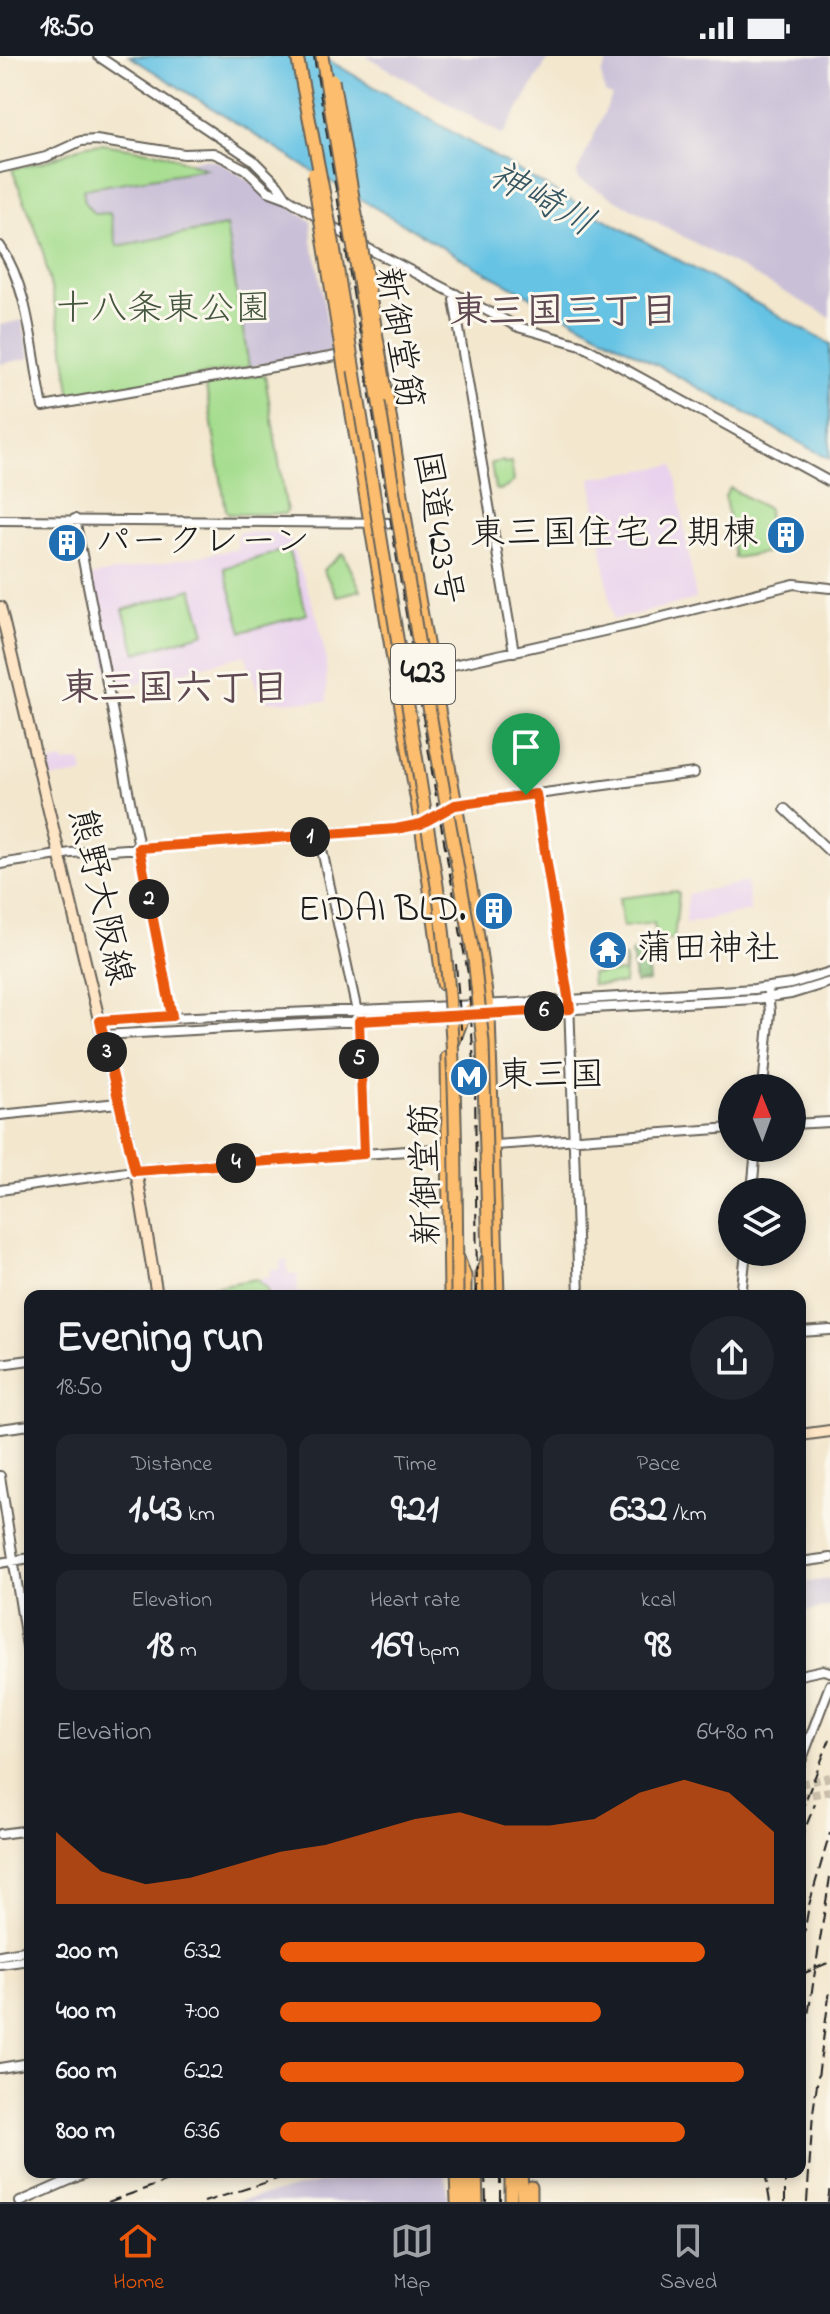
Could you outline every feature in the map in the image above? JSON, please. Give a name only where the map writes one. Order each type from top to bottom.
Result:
[{"type":"highway","name":"新御堂筋","points":[[297,56],[333,241],[440,904],[455,1069],[457,1290]]},
{"type":"highway","name":"新御堂筋","points":[[322,56],[433,731],[474,958],[483,1042],[490,1290]]},
{"type":"highway","name":"国道423号","points":[[328,56],[482,964],[480,1007],[495,1145],[498,1290]]},
{"type":"highway","name":"国道423号","points":[[299,69],[368,523],[453,1014],[448,1069],[450,1290]]},
{"type":"highway","points":[[453,1014],[480,1007],[482,964]]},
{"type":"highway","points":[[482,1290],[481,1274],[497,1234]]},
{"type":"highway","points":[[450,1237],[465,1276],[465,1290]]},
{"type":"highway","points":[[456,2178],[457,2202]]},
{"type":"highway","points":[[466,2178],[467,2202]]},
{"type":"highway","points":[[476,2178],[477,2202]]},
{"type":"highway","points":[[519,2178],[522,2201]]},
{"type":"highway","points":[[522,2201],[531,2187]]},
{"type":"main road","name":"熊野大阪線","points":[[0,607],[135,1171],[156,1290]]},
{"type":"main road","points":[[806,1434],[830,1431]]},
{"type":"street","points":[[98,56],[253,160],[287,198]]},
{"type":"street","points":[[0,168],[46,157],[81,141],[96,140],[184,154],[213,153],[245,169],[268,191],[287,198],[367,248],[527,331],[581,345],[830,482]]},
{"type":"street","points":[[0,246],[13,265],[19,286],[43,407],[336,356]]},
{"type":"street","points":[[456,294],[454,300],[514,652]]},
{"type":"street","points":[[75,519],[172,1016]]},
{"type":"street","points":[[0,520],[407,523]]},
{"type":"street","points":[[395,678],[794,584],[830,588]]},
{"type":"street","points":[[0,864],[60,855],[319,836],[421,824],[455,805],[694,773]]},
{"type":"street","points":[[536,794],[570,1005],[579,1290]]},
{"type":"street","points":[[785,809],[830,852]]},
{"type":"street","points":[[319,836],[359,1021],[364,1154]]},
{"type":"street","points":[[768,993],[830,972]]},
{"type":"street","points":[[103,1035],[359,1021],[453,1014],[480,1007],[768,993],[830,982]]},
{"type":"street","points":[[764,1074],[770,1012],[768,993]]},
{"type":"street","points":[[100,1021],[356,1010],[453,1014]]},
{"type":"street","points":[[0,1115],[118,1103]]},
{"type":"street","points":[[806,1123],[830,1122]]},
{"type":"street","points":[[495,1145],[718,1129]]},
{"type":"street","points":[[0,1190],[135,1171],[450,1148]]},
{"type":"street","points":[[742,1290],[744,1266]]},
{"type":"street","points":[[806,1332],[830,1330]]},
{"type":"street","points":[[0,1364],[24,1361]]},
{"type":"street","points":[[0,1429],[24,1426]]},
{"type":"street","points":[[0,1476],[24,1626]]},
{"type":"street","points":[[806,1561],[830,1558]]},
{"type":"street","points":[[0,1563],[24,1559]]},
{"type":"street","points":[[806,1674],[823,1670],[830,1672]]},
{"type":"street","points":[[806,1748],[830,1685]]},
{"type":"street","points":[[0,1834],[24,1831]]},
{"type":"street","points":[[0,1955],[24,1951]]},
{"type":"street","points":[[0,1964],[24,1961]]},
{"type":"street","points":[[0,2068],[24,2064]]},
{"type":"street","points":[[20,2202],[74,2178]]},
{"type":"shaded area","points":[[366,56],[550,56],[503,135]]},
{"type":"shaded area","points":[[611,56],[830,56],[830,317],[578,179],[577,172],[612,96],[605,93],[601,74]]},
{"type":"shaded area","points":[[205,159],[220,162],[311,221],[330,352],[249,367],[226,227],[116,246],[110,214],[94,214],[85,203],[83,189],[204,169],[190,161]]},
{"type":"shaded area","points":[[22,320],[30,358],[0,364],[0,325]]},
{"type":"shaded area","points":[[674,465],[696,599],[613,620],[591,478]]},
{"type":"shaded area","points":[[238,532],[288,533],[318,620],[326,658],[327,702],[262,701],[245,655],[114,690],[110,687],[91,576],[237,549]]},
{"type":"shaded area","points":[[63,760],[64,763],[81,761],[84,774],[51,778],[48,763]]},
{"type":"shaded area","points":[[746,882],[751,911],[685,924],[688,894]]},
{"type":"shaded area","points":[[287,1260],[288,1274],[297,1274],[298,1290],[194,1290],[270,1277],[270,1270],[281,1269],[280,1261]]},
{"type":"shaded area","points":[[806,1574],[807,1582],[830,1579],[830,1607],[806,1612]]},
{"type":"shaded area","points":[[358,2178],[446,2178],[447,2202],[231,2202],[318,2183]]},
{"type":"green space","name":"十八条東公園","points":[[103,144],[162,153],[206,169],[83,189],[85,203],[94,214],[110,213],[117,246],[226,226],[249,367],[71,398],[63,342],[41,243],[12,169],[46,161],[86,145]]},
{"type":"green space","name":"十八条東公園","points":[[261,374],[265,376],[287,511],[284,514],[229,514],[206,387],[209,383]]},
{"type":"green space","points":[[511,462],[514,481],[498,490],[495,489],[491,463]]},
{"type":"green space","points":[[730,488],[768,509],[770,552],[734,558],[725,496]]},
{"type":"green space","points":[[288,549],[307,614],[242,632],[224,568]]},
{"type":"green space","points":[[343,553],[361,590],[337,596],[323,570]]},
{"type":"green space","points":[[192,589],[205,633],[136,653],[123,610]]},
{"type":"green space","points":[[676,891],[679,894],[674,939],[656,941],[654,923],[623,927],[619,898]]},
{"type":"green space","points":[[646,950],[649,982],[635,983],[632,951]]},
{"type":"green space","points":[[618,956],[626,957],[624,984],[592,985],[591,974],[624,972],[624,957]]},
{"type":"green space","points":[[256,1279],[267,1290],[211,1290],[211,1287]]},
{"type":"water","name":"神崎川","points":[[129,56],[321,56],[547,187],[830,344],[830,459],[476,267],[304,166]]},
{"type":"tunnel","points":[[806,1783],[830,1777]]},
{"type":"tunnel","points":[[806,1796],[830,1791]]},
{"type":"railway","points":[[314,56],[468,974],[475,1078],[477,1290]]},
{"type":"railway","points":[[456,964],[462,1040]]},
{"type":"railway","points":[[806,1799],[830,1739]]},
{"type":"railway","points":[[806,1826],[815,1804]]},
{"type":"railway","points":[[806,1923],[830,1833]]},
{"type":"railway","points":[[806,2028],[830,1877]]},
{"type":"railway","points":[[806,1972],[830,1962]]},
{"type":"railway","points":[[807,2202],[813,2113],[830,1990]]},
{"type":"railway","points":[[108,2202],[176,2178]]},
{"type":"railway","points":[[204,2202],[280,2178]]},
{"type":"railway","points":[[485,2178],[486,2202]]},
{"type":"railway","points":[[500,2178],[500,2202]]},
{"type":"railway","points":[[766,2178],[770,2202]]},
{"type":"railway","points":[[785,2178],[785,2202]]},
{"type":"railway","points":[[828,2202],[830,2185]]},
{"type":"place","name":"東三国住宅２期棟","points":[[786,535]]},
{"type":"place","name":"パークレーン","points":[[67,543]]},
{"type":"place","name":"EIDAI BLD.","points":[[494,911]]},
{"type":"place","name":"蒲田神社","points":[[608,950]]},
{"type":"place","name":"東三国","points":[[469,1077]]},
{"type":"district","name":"東三国三丁目","points":[[564,314]]},
{"type":"district","name":"東三国六丁目","points":[[175,691]]},
{"type":"route","points":[[536,794],[570,1009],[359,1021],[364,1154],[135,1171],[100,1021],[172,1016],[139,848],[396,829],[421,824],[455,805],[526,795],[536,794]]}]
